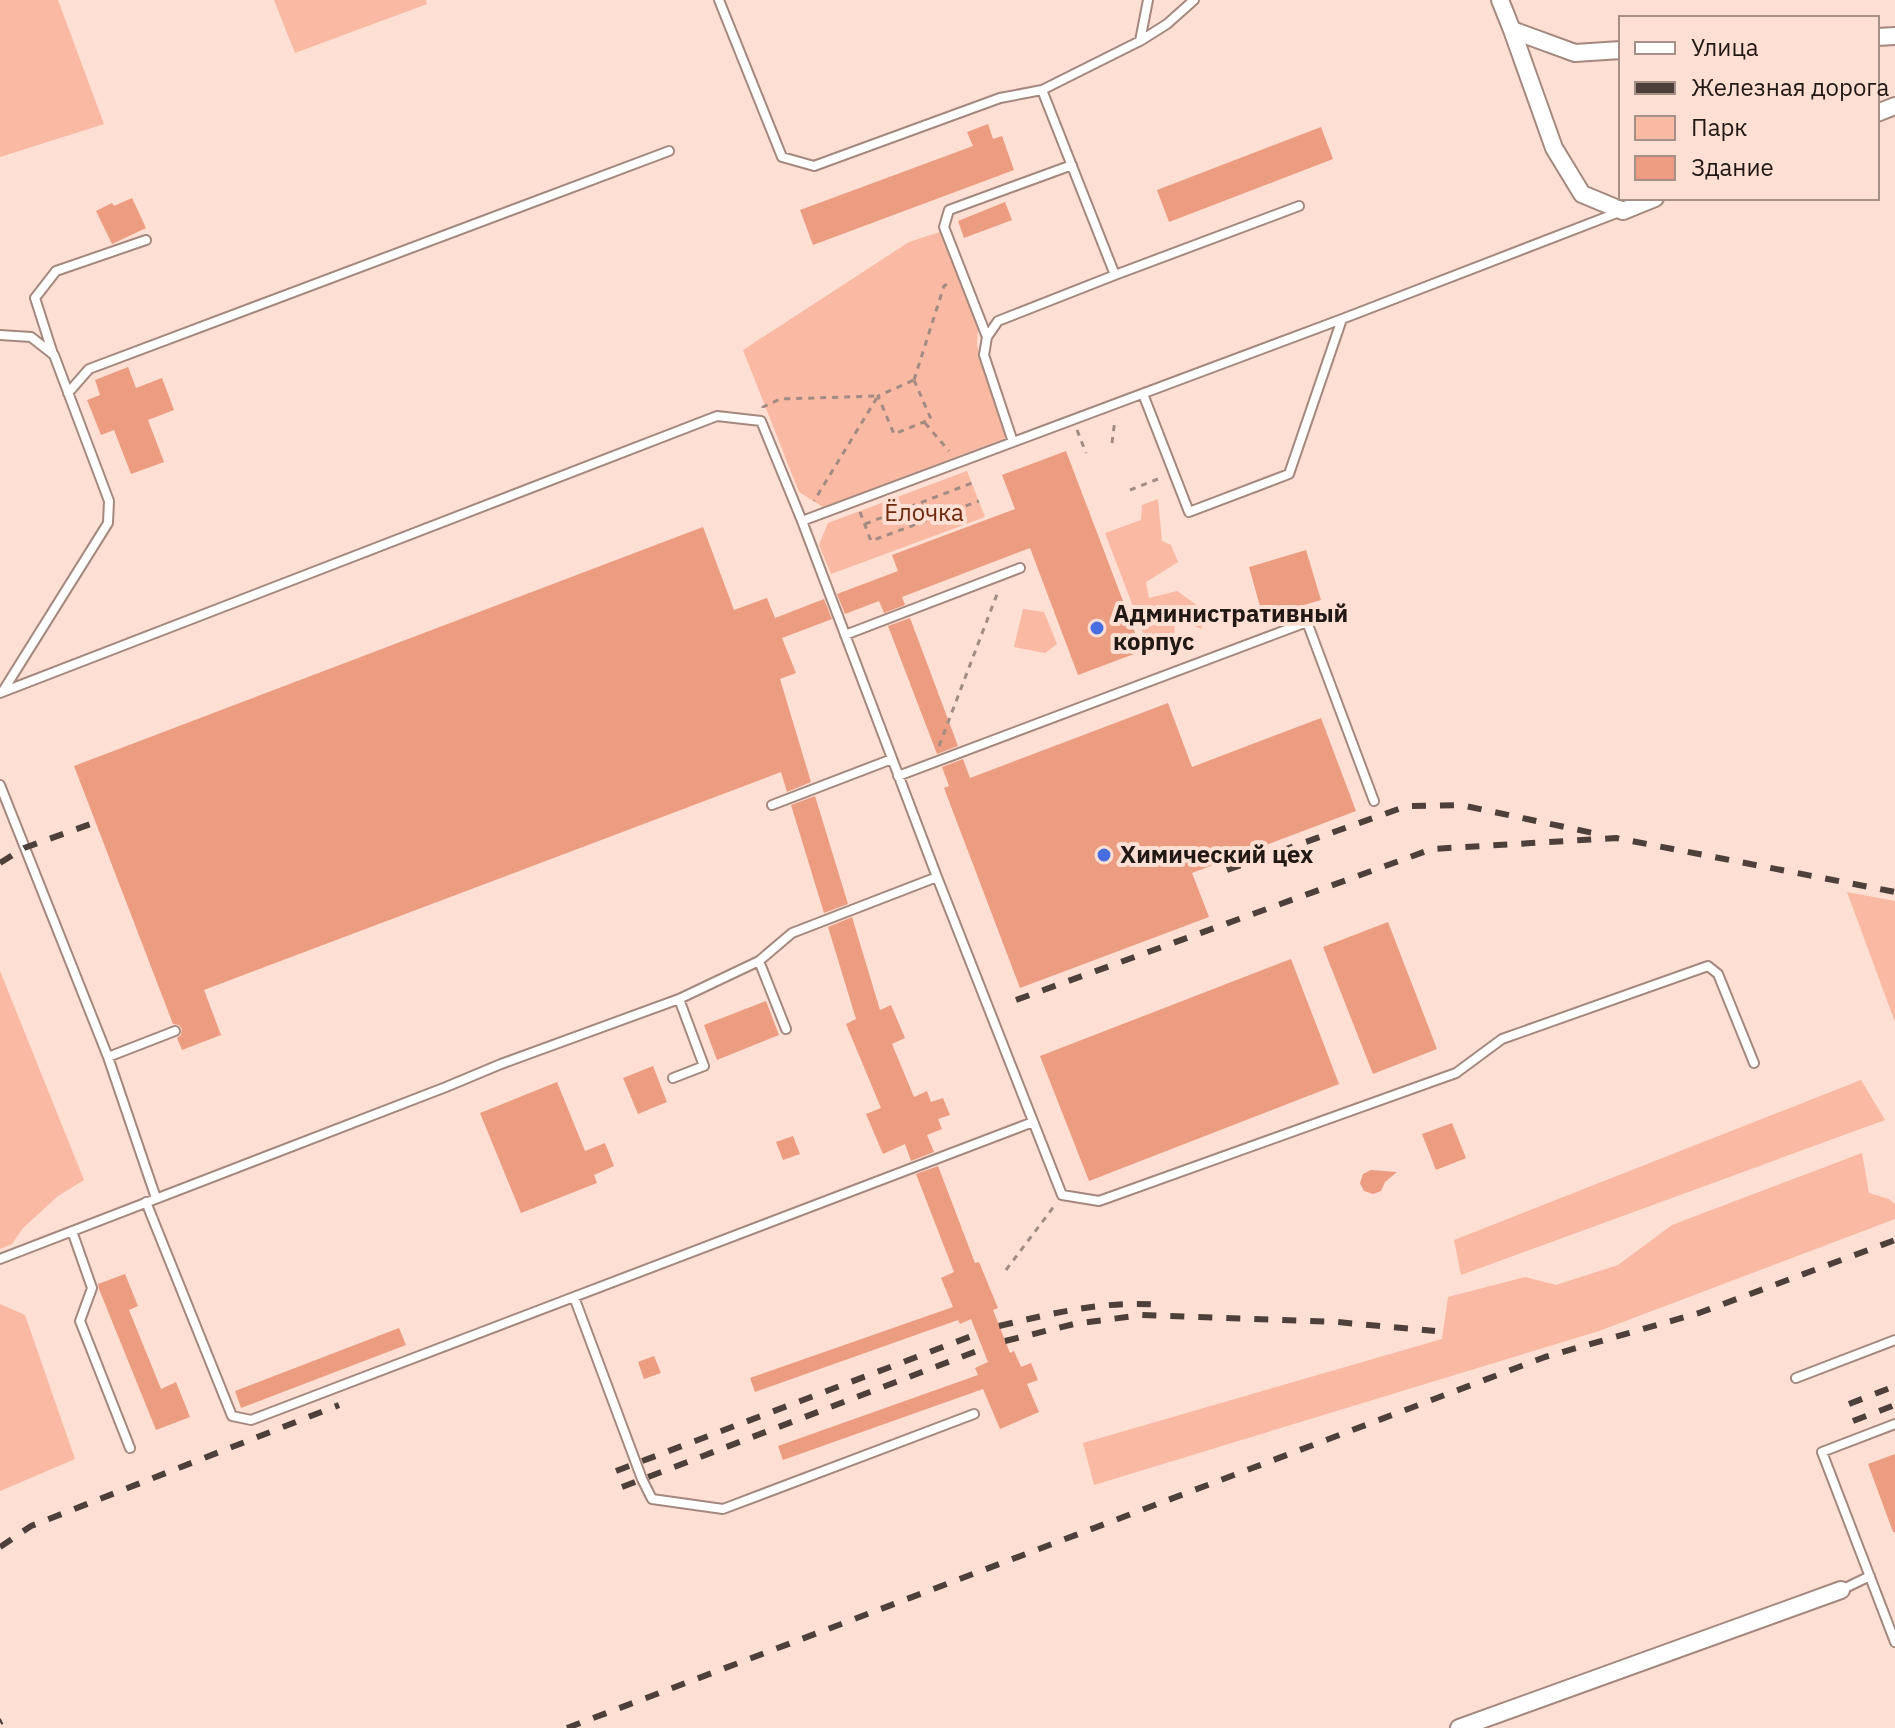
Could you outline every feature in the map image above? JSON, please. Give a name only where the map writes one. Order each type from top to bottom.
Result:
[{"type":"street","points":[[1500,0],[1554,148],[1582,194],[1623,211],[1650,200]]},
{"type":"street","points":[[1512,30],[1575,53],[1619,50]]},
{"type":"street","points":[[1459,1728],[1841,1590]]},
{"type":"lane","points":[[719,0],[782,157],[814,166],[1000,98],[1042,90],[1140,41],[1167,24],[1194,0]]},
{"type":"lane","points":[[1140,41],[1148,0]]},
{"type":"lane","points":[[1042,90],[1115,275]]},
{"type":"lane","points":[[68,393],[89,369],[669,151]]},
{"type":"lane","points":[[987,337],[944,227],[949,210],[1072,165]]},
{"type":"lane","points":[[1013,442],[984,355],[987,337],[998,321],[1299,206]]},
{"type":"lane","points":[[802,521],[1623,211]]},
{"type":"lane","points":[[2,692],[108,523],[109,501],[35,298],[56,271],[146,240]]},
{"type":"lane","points":[[1143,394],[1189,512],[1289,474],[1342,319]]},
{"type":"lane","points":[[0,335],[31,337],[54,355]]},
{"type":"lane","points":[[2,692],[717,416],[761,421],[1062,1195],[1099,1201],[1456,1073],[1502,1039],[1708,966],[1718,974],[1754,1063]]},
{"type":"lane","points":[[845,635],[1020,568]]},
{"type":"lane","points":[[898,776],[1307,622],[1374,801]]},
{"type":"lane","points":[[772,805],[892,759]]},
{"type":"lane","points":[[0,785],[108,1057],[156,1198]]},
{"type":"lane","points":[[0,1259],[501,1064],[679,999],[759,961],[792,933],[937,877]]},
{"type":"lane","points":[[759,961],[786,1029]]},
{"type":"lane","points":[[673,1078],[704,1066],[679,999]]},
{"type":"lane","points":[[108,1057],[175,1031]]},
{"type":"lane","points":[[146,1202],[232,1416],[251,1420],[1033,1122]]},
{"type":"lane","points":[[72,1231],[92,1288],[80,1321],[130,1448]]},
{"type":"lane","points":[[574,1297],[652,1499],[723,1509],[974,1414]]},
{"type":"lane","points":[[1796,1378],[1895,1340]]},
{"type":"lane","points":[[1895,1424],[1822,1452],[1895,1642]]},
{"type":"lane","points":[[1841,1590],[1870,1576]]},
{"type":"path","points":[[878,396],[894,434],[931,419],[914,380],[944,286],[963,275]]},
{"type":"path","points":[[761,421],[763,407],[780,399],[878,396],[914,380]]},
{"type":"path","points":[[802,521],[878,396]]},
{"type":"path","points":[[1112,443],[1116,404]]},
{"type":"path","points":[[1072,420],[1086,453]]},
{"type":"path","points":[[924,422],[959,462]]},
{"type":"path","points":[[1130,490],[1174,473]]},
{"type":"path","points":[[865,524],[972,483]]},
{"type":"path","points":[[856,501],[871,541],[979,501]]},
{"type":"path","points":[[933,763],[1005,574]]},
{"type":"path","points":[[1006,1270],[1062,1195]]},
{"type":"green space","points":[[0,0],[58,0],[104,124],[0,157]]},
{"type":"green space","points":[[274,0],[426,0],[427,4],[295,53]]},
{"type":"green space","points":[[940,232],[978,327],[977,345],[1006,438],[823,507],[799,492],[743,350],[909,242]]},
{"type":"green space","name":"Ёлочка","points":[[967,471],[985,517],[831,574],[819,545],[828,523]]},
{"type":"green space","points":[[1158,499],[1162,541],[1171,545],[1178,562],[1146,582],[1149,598],[1177,591],[1201,608],[1202,629],[1175,618],[1174,641],[1150,651],[1105,533],[1141,520],[1142,505]]},
{"type":"green space","points":[[1023,609],[1044,612],[1057,644],[1045,653],[1014,647]]},
{"type":"green space","points":[[1847,892],[1895,901],[1895,1022]]},
{"type":"green space","points":[[0,971],[84,1180],[58,1196],[23,1228],[12,1244],[0,1249]]},
{"type":"green space","points":[[1861,1080],[1885,1120],[1461,1275],[1454,1240]]},
{"type":"green space","points":[[1862,1153],[1869,1193],[1895,1204],[1895,1219],[1599,1331],[1094,1485],[1083,1443],[1442,1339],[1448,1297],[1525,1277],[1556,1285],[1618,1265],[1672,1225]]},
{"type":"green space","points":[[0,1304],[25,1315],[75,1459],[0,1491]]},
{"type":"building","points":[[988,124],[993,139],[1002,136],[1014,170],[813,245],[800,210],[973,146],[967,132]]},
{"type":"building","points":[[1321,127],[1333,159],[1169,222],[1157,190]]},
{"type":"building","points":[[132,198],[146,228],[112,244],[96,211]]},
{"type":"building","points":[[1005,202],[1012,220],[964,238],[958,221]]},
{"type":"building","points":[[128,367],[136,388],[162,378],[174,410],[148,420],[164,462],[131,474],[114,430],[101,435],[87,400],[100,395],[95,380]]},
{"type":"building","name":"Административный корпус","points":[[1066,451],[1142,651],[1078,675],[1030,548],[902,597],[905,605],[884,613],[879,601],[845,614],[837,594],[898,571],[892,555],[1015,509],[1002,475]]},
{"type":"building","points":[[703,527],[734,610],[767,598],[775,618],[824,599],[832,619],[782,638],[796,673],[780,679],[811,782],[787,792],[781,772],[204,990],[221,1035],[182,1050],[177,1038],[182,1029],[173,1024],[74,766]]},
{"type":"building","points":[[1306,550],[1321,600],[1263,617],[1249,567]]},
{"type":"building","points":[[910,618],[958,746],[937,754],[888,626]]},
{"type":"building","name":"Химический цех","points":[[1168,703],[1192,767],[1321,718],[1356,811],[1192,873],[1209,917],[1020,988],[944,788],[949,786],[942,767],[963,759],[970,778]]},
{"type":"building","points":[[815,796],[848,904],[824,913],[791,805]]},
{"type":"building","points":[[852,917],[880,1010],[891,1005],[905,1038],[892,1044],[914,1097],[927,1091],[931,1102],[943,1098],[950,1115],[938,1119],[942,1129],[927,1135],[934,1152],[911,1161],[905,1144],[883,1154],[866,1114],[881,1108],[846,1024],[856,1019],[828,927]]},
{"type":"building","points":[[1388,922],[1437,1049],[1373,1074],[1323,947]]},
{"type":"building","points":[[1291,959],[1339,1084],[1089,1181],[1040,1056]]},
{"type":"building","points":[[766,1001],[779,1035],[717,1060],[704,1025]]},
{"type":"building","points":[[653,1066],[667,1102],[638,1114],[623,1078]]},
{"type":"building","points":[[557,1082],[585,1151],[605,1143],[614,1166],[594,1175],[597,1183],[521,1213],[480,1113]]},
{"type":"building","points":[[1452,1123],[1466,1158],[1436,1170],[1422,1134]]},
{"type":"building","points":[[793,1136],[800,1154],[783,1160],[776,1142]]},
{"type":"building","points":[[938,1166],[975,1263],[979,1262],[998,1308],[993,1310],[1010,1353],[1014,1351],[1021,1367],[1031,1363],[1038,1380],[1027,1384],[1039,1412],[1000,1429],[983,1389],[783,1460],[778,1446],[978,1375],[975,1368],[988,1362],[971,1319],[960,1324],[958,1320],[755,1392],[750,1378],[953,1307],[941,1278],[954,1272],[916,1174]]},
{"type":"building","points":[[1371,1170],[1397,1172],[1385,1182],[1381,1191],[1373,1194],[1364,1191],[1360,1183],[1363,1174]]},
{"type":"building","points":[[125,1274],[138,1306],[129,1310],[161,1389],[176,1382],[190,1417],[156,1430],[98,1284]]},
{"type":"building","points":[[399,1328],[406,1345],[241,1408],[235,1391]]},
{"type":"building","points":[[654,1356],[661,1373],[644,1379],[638,1362]]},
{"type":"building","points":[[1895,1454],[1895,1532],[1893,1532],[1868,1464]]},
{"type":"railway","points":[[1227,870],[1407,806],[1461,805],[1593,833]]},
{"type":"railway","points":[[0,863],[24,848],[96,822]]},
{"type":"railway","points":[[1016,1000],[1432,849],[1616,838],[1895,892]]},
{"type":"railway","points":[[567,1728],[1545,1357],[1699,1313],[1895,1240]]},
{"type":"railway","points":[[999,1326],[1100,1306],[1162,1305]]},
{"type":"railway","points":[[1005,1341],[1074,1324],[1142,1315],[1337,1322],[1435,1331]]},
{"type":"railway","points":[[616,1471],[977,1334]]},
{"type":"railway","points":[[622,1487],[982,1349]]},
{"type":"railway","points":[[1849,1404],[1895,1386]]},
{"type":"railway","points":[[0,1547],[31,1526],[339,1405]]},
{"type":"railway","points":[[1853,1421],[1895,1405]]},
{"type":"place","name":"Административный корпус","points":[[1097,628]]},
{"type":"place","name":"Химический цех","points":[[1104,855]]}]
